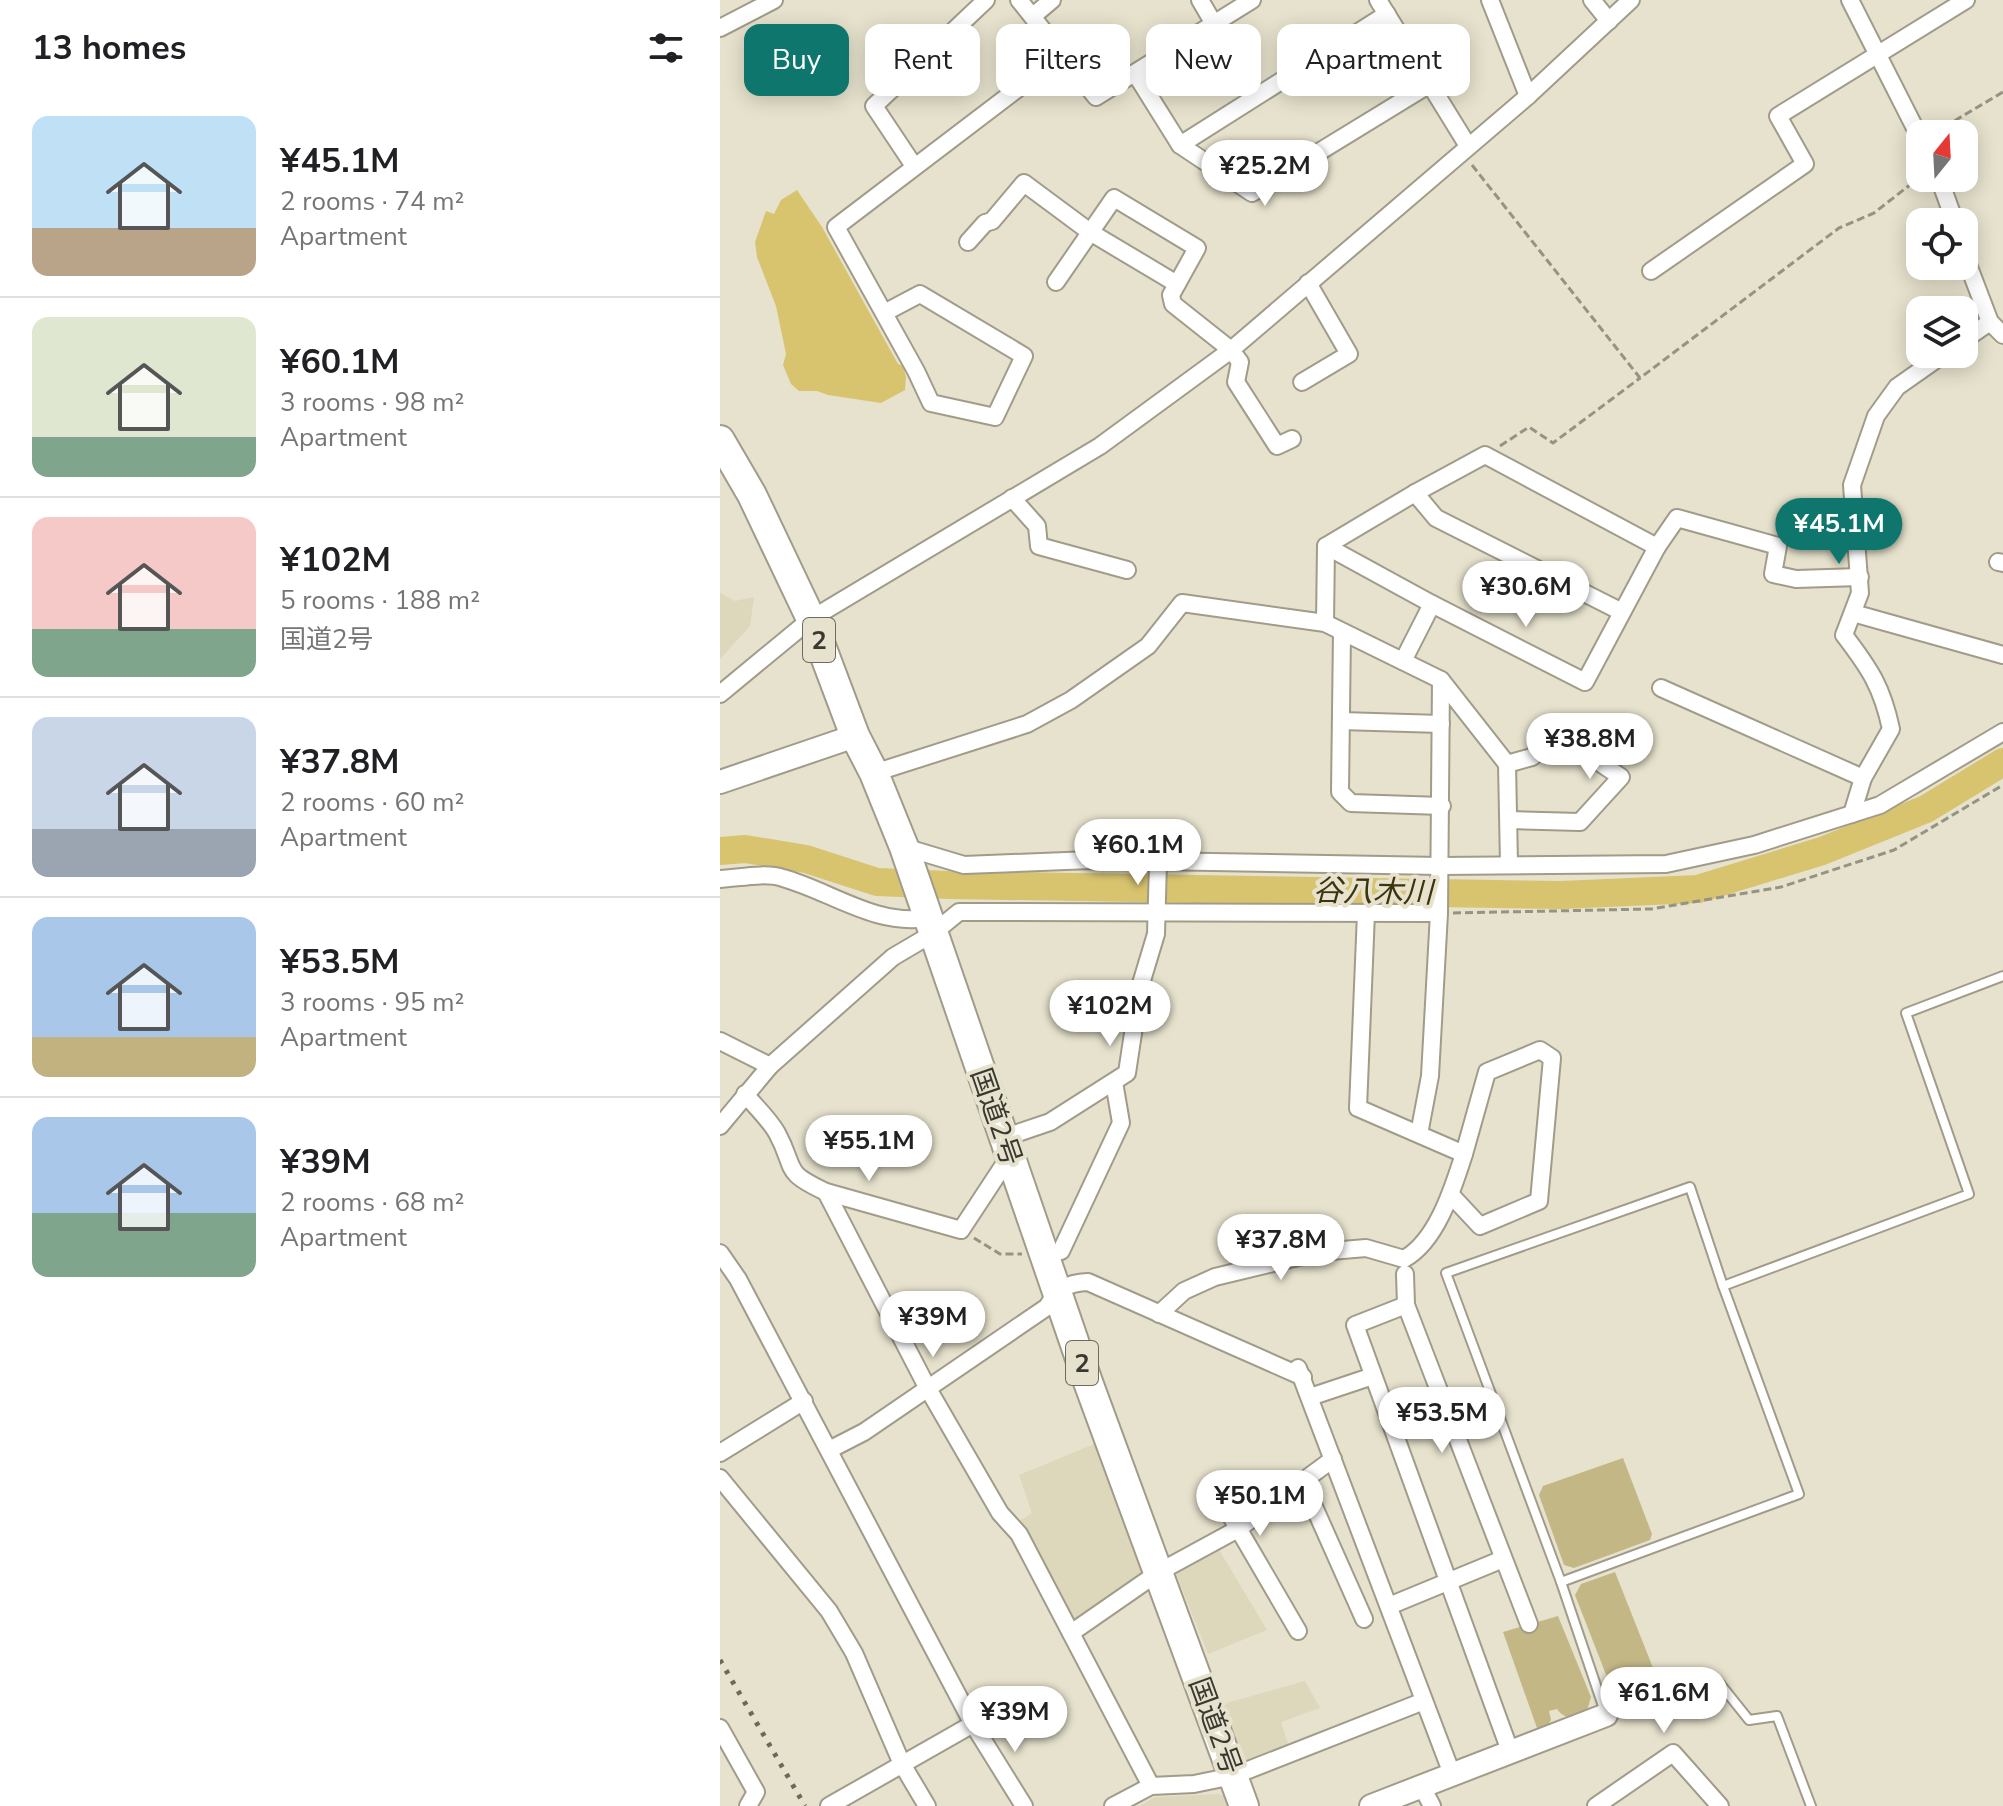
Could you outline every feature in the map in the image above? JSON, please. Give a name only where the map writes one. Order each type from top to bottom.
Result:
[{"type":"highway","name":"国道2号","points":[[720,440],[752,495],[811,619],[855,736],[874,773],[904,847],[1006,1148],[1244,1806]]},
{"type":"street","points":[[720,28],[774,0]]},
{"type":"street","points":[[914,166],[874,106],[986,0]]},
{"type":"street","points":[[1019,0],[1039,24]]},
{"type":"street","points":[[1033,16],[1052,0]]},
{"type":"street","points":[[1200,0],[1214,24],[1252,0]]},
{"type":"street","points":[[1490,0],[1528,96]]},
{"type":"street","points":[[1592,0],[1609,21]]},
{"type":"street","points":[[720,694],[811,619],[1100,446],[1231,350],[1528,96],[1631,0]]},
{"type":"street","points":[[1850,0],[1911,120]]},
{"type":"street","points":[[1651,271],[1805,164],[1778,116],[1966,0]]},
{"type":"street","points":[[1180,145],[1383,7]]},
{"type":"street","points":[[1130,76],[1146,66]]},
{"type":"street","points":[[1135,73],[1180,145],[1252,193],[1410,96]]},
{"type":"street","points":[[884,313],[920,294],[1024,356],[995,417],[931,403],[836,227],[1007,96]]},
{"type":"street","points":[[1437,96],[1468,146]]},
{"type":"street","points":[[968,242],[985,223],[992,221],[1024,183],[1090,232],[1177,284]]},
{"type":"street","points":[[1056,282],[1114,198],[1197,248],[1171,295],[1173,304],[1231,350],[1240,362],[1236,382],[1277,446],[1292,439]]},
{"type":"street","points":[[1974,280],[1990,322],[2003,335]]},
{"type":"street","points":[[1302,382],[1349,354],[1308,283]]},
{"type":"street","points":[[1978,330],[1990,322]]},
{"type":"street","points":[[1852,814],[1863,778],[1891,729],[1885,701],[1872,671],[1844,635],[1860,593],[1852,485],[1876,416],[1897,387],[1924,368]]},
{"type":"street","points":[[1326,546],[1485,455],[1657,547]]},
{"type":"street","points":[[1415,493],[1436,518],[1622,612]]},
{"type":"street","points":[[1012,498],[1037,526],[1039,546],[1127,570]]},
{"type":"street","points":[[1326,546],[1585,682],[1657,547],[1677,518],[1778,546],[1773,574],[1796,579],[1860,577]]},
{"type":"street","points":[[1325,623],[1326,546]]},
{"type":"street","points":[[874,773],[1027,724],[1060,706],[1148,646],[1182,603],[1325,623],[1441,680],[1507,764],[1509,864]]},
{"type":"street","points":[[1403,661],[1432,604]]},
{"type":"street","points":[[1853,613],[2003,655]]},
{"type":"street","points":[[1342,632],[1340,792],[1351,803],[1442,806]]},
{"type":"street","points":[[1419,1134],[1430,1076],[1439,913],[1441,680]]},
{"type":"street","points":[[1661,688],[1863,778]]},
{"type":"street","points":[[1341,721],[1441,724]]},
{"type":"street","points":[[904,847],[964,865],[1091,860],[1440,866],[1666,864],[1754,845],[1880,805],[2003,732]]},
{"type":"street","points":[[1507,764],[1532,757],[1557,734],[1621,777],[1580,822],[1510,820]]},
{"type":"street","points":[[720,782],[855,736]]},
{"type":"street","points":[[745,1094],[777,1133],[791,1171],[808,1183],[826,1192],[961,1230],[1006,1148],[1127,1073],[1140,987],[1156,934],[1159,913],[1158,862]]},
{"type":"street","points":[[720,879],[780,876],[882,916],[929,926]]},
{"type":"street","points":[[720,1126],[770,1066],[929,926],[959,912],[1439,913]]},
{"type":"street","points":[[1366,913],[1358,1108],[1464,1154]]},
{"type":"street","points":[[720,1041],[770,1066]]},
{"type":"street","points":[[1159,1314],[1184,1291],[1215,1277],[1319,1252],[1366,1248],[1404,1259],[1418,1251],[1451,1195],[1487,1072],[1540,1050],[1552,1058],[1539,1201],[1480,1226],[1451,1195]]},
{"type":"street","points":[[1045,1255],[1061,1251],[1121,1123],[1114,1082]]},
{"type":"street","points":[[826,1192],[927,1387],[1000,1513],[1019,1534],[1151,1786]]},
{"type":"street","points":[[720,1253],[738,1279],[804,1401],[973,1724],[1024,1806]]},
{"type":"street","points":[[1405,1274],[1406,1305],[1529,1624]]},
{"type":"street","points":[[829,1450],[864,1432],[1047,1307],[1057,1291],[1070,1283],[1088,1282],[1299,1370],[1452,1774]]},
{"type":"street","points":[[1406,1305],[1355,1325],[1510,1751]]},
{"type":"street","points":[[1310,1397],[1373,1376]]},
{"type":"street","points":[[720,1453],[804,1401]]},
{"type":"street","points":[[1071,1633],[1159,1572],[1238,1529],[1333,1459]]},
{"type":"street","points":[[720,1478],[829,1611],[854,1653],[902,1764],[927,1806]]},
{"type":"street","points":[[1303,1482],[1364,1619]]},
{"type":"street","points":[[1221,1499],[1298,1631]]},
{"type":"street","points":[[1389,1606],[1503,1559]]},
{"type":"street","points":[[1113,1806],[1151,1786],[1194,1784],[1233,1776],[1424,1701]]},
{"type":"street","points":[[1371,1806],[1427,1796],[1452,1774],[1606,1715]]},
{"type":"street","points":[[829,1806],[973,1724]]},
{"type":"street","points":[[720,1728],[756,1792],[748,1806]]},
{"type":"street","points":[[1596,1806],[1673,1753],[1720,1806]]},
{"type":"lane","points":[[1723,1286],[1969,1194],[1906,1013],[2003,976]]},
{"type":"lane","points":[[1561,1582],[1799,1494],[1690,1187],[1446,1273],[1561,1582],[1606,1715],[1717,1680],[1749,1720],[1777,1716],[1811,1806]]},
{"type":"path","points":[[1956,120],[2003,92]]},
{"type":"path","points":[[1485,455],[1529,427],[1553,443],[1640,378]]},
{"type":"path","points":[[1439,913],[1651,909],[1781,887],[1894,850],[2003,785]]},
{"type":"path","points":[[961,1230],[1000,1254],[1045,1255]]},
{"type":"shaded area","points":[[797,190],[822,227],[898,364],[903,366],[905,390],[881,403],[817,391],[799,391],[791,384],[783,365],[786,354],[776,306],[757,257],[755,242],[766,211],[774,214],[781,200]]},
{"type":"shaded area","points":[[720,593],[735,601],[754,597],[750,626],[720,659]]},
{"type":"shaded area","points":[[1097,1443],[1146,1577],[1071,1623],[1018,1522],[1032,1513],[1019,1475]]},
{"type":"shaded area","points":[[1623,1458],[1652,1534],[1650,1540],[1574,1568],[1564,1565],[1539,1495],[1543,1486]]},
{"type":"shaded area","points":[[1218,1548],[1267,1630],[1208,1654],[1176,1574]]},
{"type":"shaded area","points":[[1615,1572],[1659,1683],[1626,1695],[1612,1690],[1575,1595],[1581,1584]]},
{"type":"shaded area","points":[[1558,1616],[1591,1697],[1587,1711],[1571,1717],[1564,1716],[1557,1709],[1549,1711],[1551,1720],[1548,1725],[1537,1728],[1503,1632]]},
{"type":"shaded area","points":[[1305,1681],[1320,1708],[1281,1722],[1289,1747],[1246,1762],[1223,1704]]},
{"type":"shaded area","points":[[1225,1796],[1228,1806],[1140,1806],[1155,1797]]},
{"type":"waterway","name":"谷八木川","points":[[720,851],[745,849],[806,859],[877,882],[949,885],[1561,895],[1698,889],[1822,851],[1926,809],[2003,762]]},
{"type":"railway","points":[[720,1660],[805,1806]]}]
